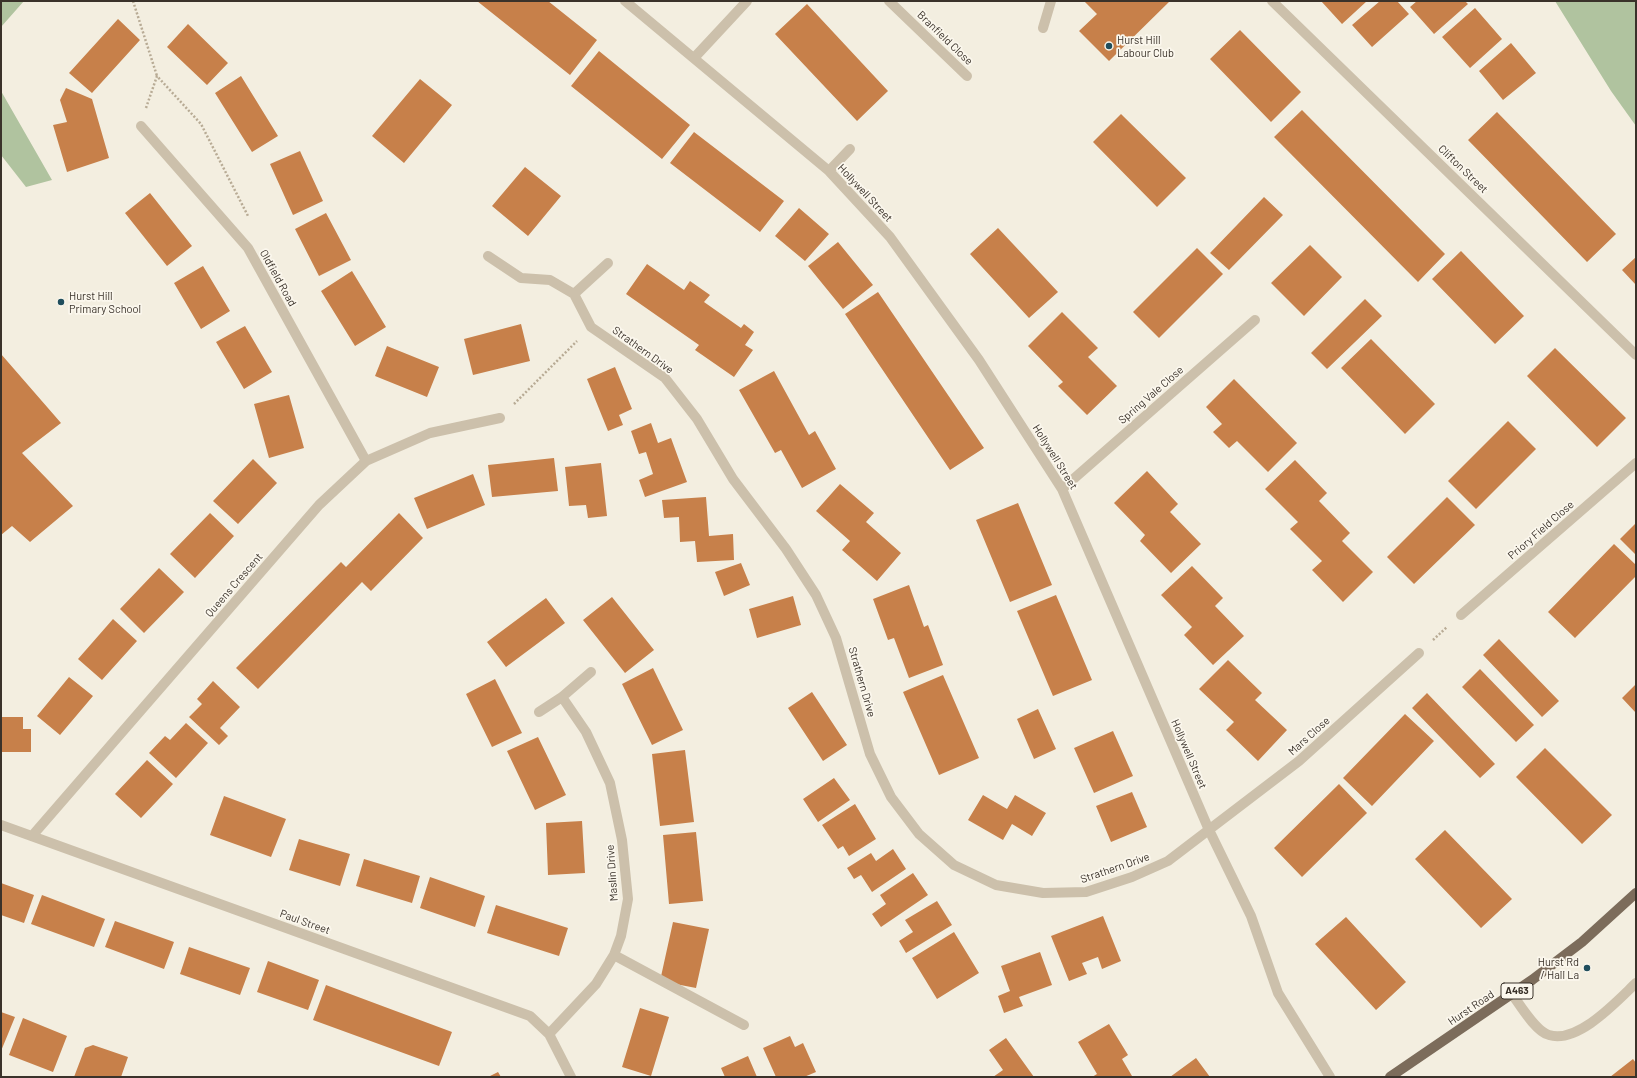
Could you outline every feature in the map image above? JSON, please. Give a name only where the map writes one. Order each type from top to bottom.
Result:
[{"type":"main road","name":"Hurst Road","points":[[1390,1077],[1512,994],[1582,942],[1636,894]]},
{"type":"street","name":"Hollywell Street","points":[[625,1],[829,171],[890,237],[979,360],[1062,489],[1209,830],[1251,916],[1278,993],[1330,1077]]},
{"type":"street","points":[[694,58],[747,1]]},
{"type":"street","name":"Branfield Close","points":[[889,1],[966,76]]},
{"type":"street","points":[[1043,28],[1051,1]]},
{"type":"street","name":"Clifton Street","points":[[1272,1],[1636,355]]},
{"type":"street","name":"Oldfield Road","points":[[141,126],[248,248],[366,461]]},
{"type":"street","points":[[829,171],[850,149]]},
{"type":"street","points":[[488,256],[521,278],[550,280],[574,294],[608,263]]},
{"type":"street","name":"Strathern Drive","points":[[574,294],[591,327],[665,378],[697,419],[733,480],[786,549],[816,595],[836,638],[870,754],[890,798],[919,834],[954,865],[996,885],[1043,893],[1086,892],[1132,877],[1168,861],[1209,830]]},
{"type":"street","name":"Spring Vale Close","points":[[1062,489],[1255,320]]},
{"type":"street","name":"Queens Crescent","points":[[32,836],[319,505],[366,461],[430,433],[500,418]]},
{"type":"street","name":"Priory Field Close","points":[[1461,615],[1636,462]]},
{"type":"street","name":"Mars Close","points":[[1209,830],[1299,761],[1419,653]]},
{"type":"street","points":[[540,712],[562,698],[591,672]]},
{"type":"street","name":"Maslin Drive","points":[[549,1034],[596,984],[614,955],[621,936],[628,899],[622,840],[610,783],[586,732],[562,698]]},
{"type":"street","name":"Paul Street","points":[[1,825],[530,1016],[549,1034],[571,1077]]},
{"type":"street","points":[[614,955],[744,1025]]},
{"type":"street","points":[[1512,994],[1535,1026],[1548,1035],[1564,1035],[1584,1027],[1597,1018],[1636,983]]},
{"type":"path","points":[[133,1],[157,76],[201,124],[251,221],[248,248]]},
{"type":"path","points":[[141,126],[157,76]]},
{"type":"path","points":[[500,418],[591,327]]},
{"type":"path","points":[[1419,653],[1461,615]]},
{"type":"green space","points":[[1,1],[24,1],[1,27]]},
{"type":"green space","points":[[1555,1],[1636,1],[1636,126],[1611,91]]},
{"type":"green space","points":[[1,91],[52,180],[26,187],[1,155]]},
{"type":"building","points":[[477,1],[548,1],[597,40],[570,75]]},
{"type":"building","name":"Hurst Hill Labour Club","points":[[1084,1],[1170,1],[1109,61],[1079,31],[1097,14]]},
{"type":"building","points":[[1321,1],[1367,1],[1342,24]]},
{"type":"building","points":[[1380,1],[1397,1],[1409,14],[1372,47],[1352,25]]},
{"type":"building","points":[[1417,1],[1465,1],[1468,4],[1434,34],[1410,7]]},
{"type":"building","points":[[807,4],[888,91],[857,121],[775,34]]},
{"type":"building","points":[[1475,8],[1502,39],[1470,68],[1442,37]]},
{"type":"building","points":[[118,19],[140,40],[92,93],[69,73]]},
{"type":"building","points":[[188,24],[228,63],[207,85],[167,47]]},
{"type":"building","points":[[1240,30],[1301,92],[1271,122],[1210,59]]},
{"type":"building","points":[[1511,43],[1536,73],[1503,100],[1479,71]]},
{"type":"building","points":[[599,51],[690,125],[662,159],[571,86]]},
{"type":"building","points":[[241,76],[278,136],[252,152],[215,93]]},
{"type":"building","points":[[420,79],[452,105],[404,163],[372,136]]},
{"type":"building","points":[[66,88],[92,99],[109,158],[67,172],[53,125],[67,122],[60,100]]},
{"type":"building","points":[[1302,110],[1445,254],[1418,282],[1274,137]]},
{"type":"building","points":[[1497,112],[1616,234],[1587,262],[1468,140]]},
{"type":"building","points":[[1121,114],[1186,178],[1157,207],[1093,142]]},
{"type":"building","points":[[694,132],[784,201],[760,232],[670,163]]},
{"type":"building","points":[[300,151],[323,201],[293,215],[270,164]]},
{"type":"building","points":[[525,167],[561,196],[528,236],[492,206]]},
{"type":"building","points":[[150,193],[192,246],[167,266],[125,213]]},
{"type":"building","points":[[1264,197],[1283,215],[1229,270],[1210,253]]},
{"type":"building","points":[[799,208],[829,234],[805,261],[775,236]]},
{"type":"building","points":[[326,213],[351,260],[319,276],[295,229]]},
{"type":"building","points":[[998,228],[1058,292],[1029,318],[970,254]]},
{"type":"building","points":[[838,242],[873,285],[843,309],[808,266]]},
{"type":"building","points":[[1310,245],[1342,277],[1304,316],[1271,283]]},
{"type":"building","points":[[1197,248],[1223,274],[1159,338],[1133,312]]},
{"type":"building","points":[[1461,251],[1524,316],[1495,344],[1432,279]]},
{"type":"building","points":[[1636,257],[1636,285],[1622,270]]},
{"type":"building","points":[[647,264],[684,290],[690,281],[710,295],[704,302],[741,328],[744,324],[754,332],[745,345],[753,350],[734,377],[695,350],[699,345],[626,294]]},
{"type":"building","points":[[203,266],[230,311],[201,329],[174,283]]},
{"type":"building","points":[[352,271],[386,327],[355,346],[321,291]]},
{"type":"building","points":[[878,292],[984,448],[950,470],[845,314]]},
{"type":"building","points":[[1365,299],[1382,316],[1327,369],[1311,353]]},
{"type":"building","points":[[1062,312],[1098,348],[1088,357],[1117,386],[1087,415],[1058,386],[1063,382],[1028,346]]},
{"type":"building","points":[[521,324],[530,361],[473,375],[464,339]]},
{"type":"building","points":[[245,326],[272,372],[244,389],[216,342]]},
{"type":"building","points":[[1371,339],[1435,404],[1405,434],[1341,368]]},
{"type":"building","points":[[387,346],[439,367],[427,397],[375,376]]},
{"type":"building","points":[[1555,348],[1626,418],[1597,447],[1527,376]]},
{"type":"building","points":[[1,354],[61,423],[22,453],[73,506],[30,542],[12,526],[1,535]]},
{"type":"building","points":[[615,367],[632,409],[619,415],[623,425],[608,431],[587,379]]},
{"type":"building","points":[[774,371],[809,435],[815,431],[836,469],[802,488],[781,450],[775,453],[739,390]]},
{"type":"building","points":[[1234,379],[1297,443],[1268,472],[1237,441],[1229,448],[1213,432],[1222,424],[1206,407]]},
{"type":"building","points":[[289,395],[304,448],[269,458],[254,404]]},
{"type":"building","points":[[1508,421],[1536,449],[1476,509],[1448,481]]},
{"type":"building","points":[[651,423],[658,443],[671,438],[687,482],[645,497],[639,480],[653,474],[646,452],[639,454],[631,431]]},
{"type":"building","points":[[554,458],[558,491],[492,497],[488,465]]},
{"type":"building","points":[[253,459],[277,483],[238,524],[213,501]]},
{"type":"building","points":[[1295,460],[1327,493],[1319,501],[1350,533],[1342,541],[1373,572],[1343,602],[1312,570],[1322,561],[1290,529],[1298,522],[1265,489]]},
{"type":"building","points":[[601,463],[607,516],[588,518],[586,505],[569,506],[565,467]]},
{"type":"building","points":[[1147,471],[1178,504],[1170,512],[1201,544],[1171,573],[1140,541],[1145,535],[1114,503]]},
{"type":"building","points":[[473,474],[485,505],[427,529],[414,498]]},
{"type":"building","points":[[840,484],[874,513],[866,522],[901,553],[877,581],[842,550],[850,541],[816,511]]},
{"type":"building","points":[[706,497],[709,536],[733,534],[734,560],[697,562],[695,541],[680,542],[679,517],[664,518],[662,500]]},
{"type":"building","points":[[1447,497],[1475,525],[1414,584],[1387,557]]},
{"type":"building","points":[[1018,503],[1052,585],[1010,602],[976,520]]},
{"type":"building","points":[[210,513],[234,536],[195,578],[170,554]]},
{"type":"building","points":[[399,513],[423,538],[371,591],[362,582],[258,689],[236,668],[341,562],[346,567]]},
{"type":"building","points":[[1636,523],[1636,555],[1620,539]]},
{"type":"building","points":[[1614,544],[1636,565],[1636,576],[1575,638],[1548,612]]},
{"type":"building","points":[[741,563],[750,585],[724,596],[715,572]]},
{"type":"building","points":[[1192,566],[1223,598],[1215,606],[1244,636],[1213,665],[1184,635],[1192,627],[1161,595]]},
{"type":"building","points":[[159,568],[184,592],[144,633],[120,609]]},
{"type":"building","points":[[909,585],[924,627],[928,625],[943,665],[909,678],[894,638],[888,640],[873,599]]},
{"type":"building","points":[[1056,595],[1092,680],[1053,696],[1017,611]]},
{"type":"building","points":[[793,596],[801,625],[757,638],[749,609]]},
{"type":"building","points":[[612,597],[654,650],[625,673],[583,620]]},
{"type":"building","points":[[546,598],[565,623],[506,667],[487,642]]},
{"type":"building","points":[[113,619],[137,641],[102,680],[78,659]]},
{"type":"building","points":[[1499,639],[1559,701],[1542,717],[1483,655]]},
{"type":"building","points":[[1228,660],[1262,693],[1255,700],[1287,730],[1258,761],[1226,730],[1234,722],[1199,689]]},
{"type":"building","points":[[653,668],[683,730],[652,745],[622,684]]},
{"type":"building","points":[[1480,669],[1534,725],[1516,742],[1462,687]]},
{"type":"building","points":[[943,675],[979,758],[939,775],[903,692]]},
{"type":"building","points":[[69,677],[93,696],[60,735],[37,716]]},
{"type":"building","points":[[495,679],[522,733],[492,747],[466,694]]},
{"type":"building","points":[[213,681],[240,707],[220,728],[228,736],[219,745],[189,717],[202,704],[197,699]]},
{"type":"building","points":[[1636,684],[1636,713],[1622,698]]},
{"type":"building","points":[[812,692],[847,745],[823,761],[788,708]]},
{"type":"building","points":[[1427,693],[1495,764],[1480,778],[1412,708]]},
{"type":"building","points":[[1038,709],[1056,749],[1034,759],[1017,719]]},
{"type":"building","points":[[1405,714],[1434,741],[1372,806],[1343,778]]},
{"type":"building","points":[[1,717],[23,717],[23,729],[31,729],[31,752],[1,752]]},
{"type":"building","points":[[186,723],[208,743],[176,778],[149,753],[165,736],[170,740]]},
{"type":"building","points":[[1113,731],[1133,776],[1094,793],[1074,748]]},
{"type":"building","points":[[538,737],[566,795],[535,810],[507,751]]},
{"type":"building","points":[[1545,748],[1612,815],[1582,844],[1516,777]]},
{"type":"building","points":[[685,750],[694,822],[660,826],[652,754]]},
{"type":"building","points":[[147,760],[173,784],[141,818],[115,794]]},
{"type":"building","points":[[834,778],[850,800],[818,822],[803,799]]},
{"type":"building","points":[[1339,784],[1367,813],[1302,877],[1274,848]]},
{"type":"building","points":[[1132,792],[1147,827],[1111,842],[1096,806]]},
{"type":"building","points":[[983,795],[1007,809],[1015,795],[1046,813],[1032,836],[1012,824],[1003,840],[968,820]]},
{"type":"building","points":[[224,796],[286,819],[271,857],[210,835]]},
{"type":"building","points":[[855,804],[876,839],[849,856],[843,846],[838,849],[822,825]]},
{"type":"building","points":[[582,821],[585,873],[548,875],[546,823]]},
{"type":"building","points":[[1445,830],[1512,899],[1481,928],[1415,859]]},
{"type":"building","points":[[696,832],[703,901],[669,904],[663,835]]},
{"type":"building","points":[[299,839],[350,854],[340,886],[289,870]]},
{"type":"building","points":[[893,849],[906,869],[872,892],[861,875],[854,879],[847,868],[871,853],[876,861]]},
{"type":"building","points":[[364,859],[420,876],[412,903],[356,886]]},
{"type":"building","points":[[913,873],[928,895],[881,927],[872,914],[886,904],[880,895]]},
{"type":"building","points":[[430,877],[485,896],[475,927],[420,908]]},
{"type":"building","points":[[1,883],[34,895],[24,923],[1,915]]},
{"type":"building","points":[[42,895],[105,919],[94,947],[31,924]]},
{"type":"building","points":[[937,901],[952,925],[906,953],[899,941],[913,932],[905,920]]},
{"type":"building","points":[[496,905],[568,928],[559,956],[487,933]]},
{"type":"building","points":[[1103,916],[1121,961],[1102,969],[1098,957],[1082,963],[1087,974],[1069,981],[1051,936]]},
{"type":"building","points":[[1346,917],[1406,982],[1376,1010],[1315,944]]},
{"type":"building","points":[[115,921],[174,942],[164,969],[105,947]]},
{"type":"building","points":[[673,922],[709,929],[696,988],[660,981]]},
{"type":"building","points":[[954,932],[979,973],[937,999],[912,958]]},
{"type":"building","points":[[189,947],[250,968],[240,995],[180,974]]},
{"type":"building","points":[[1040,952],[1052,985],[1019,997],[1023,1006],[1004,1013],[998,996],[1010,991],[1001,966]]},
{"type":"building","points":[[268,961],[319,980],[308,1010],[257,992]]},
{"type":"building","points":[[326,985],[452,1032],[439,1066],[313,1020]]},
{"type":"building","points":[[640,1008],[669,1017],[651,1076],[622,1067]]},
{"type":"building","points":[[1,1012],[15,1017],[1,1051]]},
{"type":"building","points":[[23,1018],[67,1036],[53,1072],[9,1055]]},
{"type":"building","points":[[1109,1024],[1128,1055],[1122,1059],[1132,1076],[1092,1077],[1097,1074],[1078,1042]]},
{"type":"building","points":[[790,1036],[795,1047],[803,1043],[816,1072],[804,1077],[776,1077],[763,1048]]},
{"type":"building","points":[[1006,1038],[1034,1077],[993,1077],[1003,1070],[989,1050]]},
{"type":"building","points":[[93,1045],[128,1057],[121,1077],[74,1077],[85,1048]]},
{"type":"building","points":[[748,1056],[757,1077],[725,1077],[721,1068]]},
{"type":"building","points":[[1196,1058],[1210,1077],[1170,1077]]},
{"type":"building","points":[[1633,1059],[1636,1063],[1636,1077],[1610,1077]]},
{"type":"building","points":[[498,1072],[501,1077],[488,1077]]},
{"type":"place","name":"Hurst Hill Labour Club","points":[[1109,46]]},
{"type":"place","name":"Hurst Hill Primary School","points":[[61,302]]},
{"type":"place","name":"Hurst Rd / Hall La","points":[[1587,968]]}]
